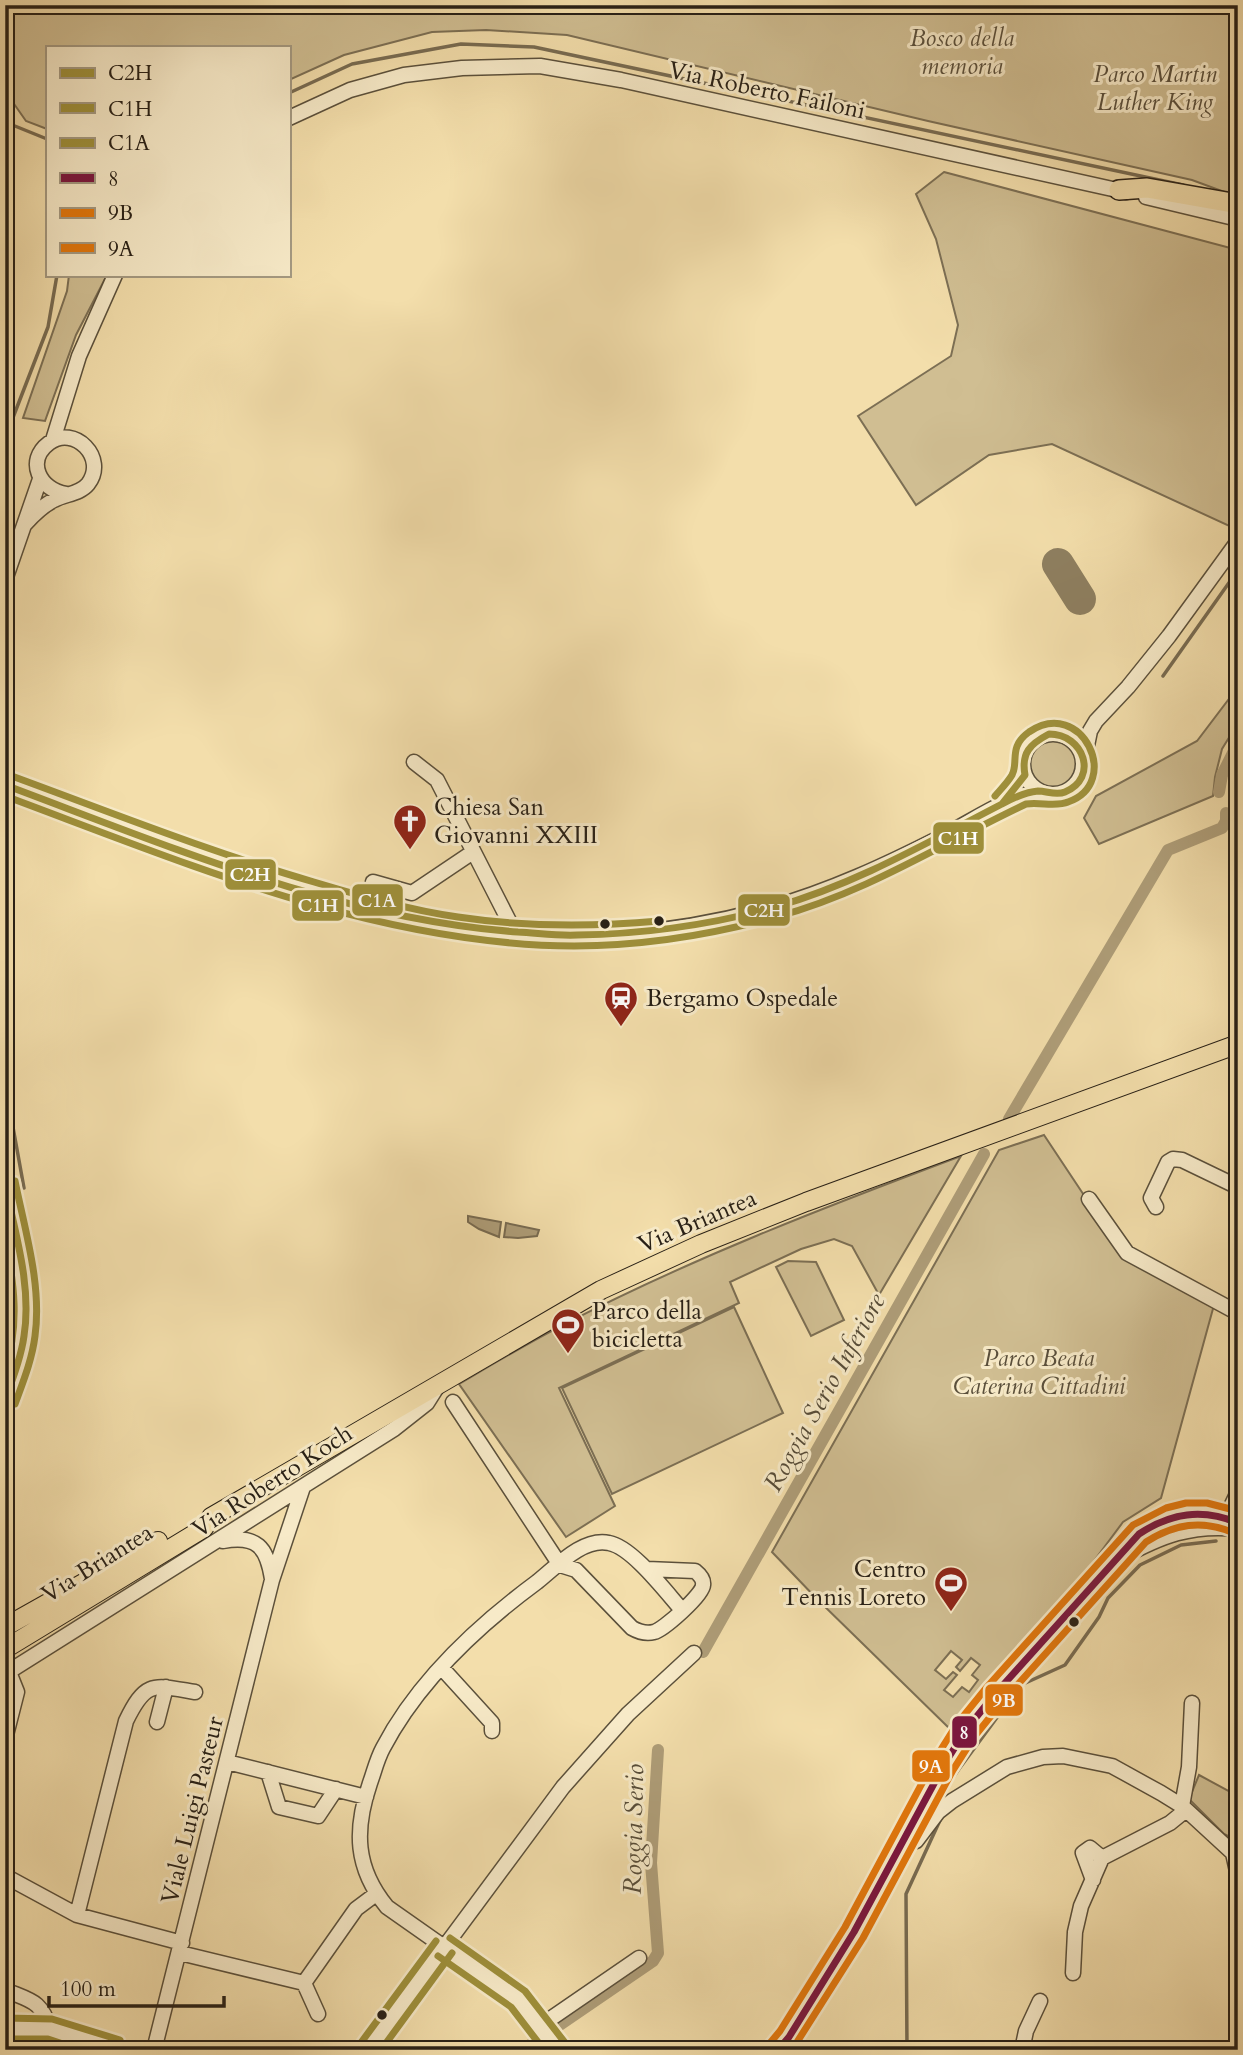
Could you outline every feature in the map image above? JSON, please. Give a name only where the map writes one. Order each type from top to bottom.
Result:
[{"type":"highway","points":[[1119,190],[1147,188],[1238,204]]},
{"type":"main road","name":"Via Briantea","points":[[5,1649],[204,1528],[211,1517],[601,1290],[701,1244],[806,1202],[1238,1044]]},
{"type":"main road","name":"Via Briantea","points":[[5,1627],[199,1517],[211,1517]]},
{"type":"street","name":"Via Roberto Failoni","points":[[290,118],[350,90],[404,75],[462,68],[540,66],[634,83],[1119,190],[1238,219]]},
{"type":"street","points":[[53,440],[79,356],[115,276]]},
{"type":"street","points":[[63,437],[81,442],[90,451],[94,464],[93,474],[88,484],[74,493],[55,493],[40,479],[38,457],[44,447],[53,440],[63,437]]},
{"type":"street","points":[[5,580],[40,479]]},
{"type":"street","points":[[25,524],[38,509],[66,494]]},
{"type":"street","points":[[1084,760],[1074,742],[1058,734],[1042,736],[1028,746],[1023,760],[1025,775],[1031,784],[1048,794],[1067,791],[1080,778],[1084,760],[1090,731],[1096,721],[1128,687],[1169,636],[1238,541]]},
{"type":"street","points":[[1066,736],[1096,721]]},
{"type":"street","points":[[414,762],[437,780],[509,921],[508,933]]},
{"type":"street","points":[[1002,804],[1025,775]]},
{"type":"street","points":[[5,785],[261,878],[375,910],[459,928],[508,933],[608,935],[673,929],[773,907],[858,877],[1023,794],[1039,791]]},
{"type":"street","points":[[373,882],[412,893],[473,852]]},
{"type":"street","points":[[1156,1207],[1151,1198],[1168,1162],[1173,1159],[1182,1160],[1238,1187]]},
{"type":"street","points":[[5,1183],[25,1297],[25,1333],[16,1371],[5,1400]]},
{"type":"street","points":[[1089,1199],[1127,1253],[1238,1313]]},
{"type":"street","name":"Via Roberto Koch","points":[[5,1739],[17,1692],[7,1673],[219,1542],[394,1429],[427,1403],[440,1382]]},
{"type":"street","points":[[453,1402],[560,1565],[576,1570],[632,1628],[644,1633],[660,1630],[703,1588],[702,1578],[698,1573],[647,1569]]},
{"type":"street","name":"Viale Luigi Pasteur","points":[[154,2050],[272,1580],[303,1487]]},
{"type":"street","points":[[1231,1525],[1238,1492]]},
{"type":"street","points":[[778,2050],[789,2037],[854,1932],[965,1731],[1117,1560],[1123,1549],[1140,1533],[1167,1518],[1201,1514],[1231,1525]]},
{"type":"street","points":[[1117,1560],[1187,1525],[1222,1522],[1231,1525]]},
{"type":"street","points":[[219,1542],[236,1539],[255,1542],[267,1556],[272,1580]]},
{"type":"street","points":[[554,2045],[517,1999],[440,1953],[387,1908],[376,1894],[365,1872],[360,1850],[359,1828],[366,1797],[382,1750],[400,1717],[440,1667],[503,1608],[592,1543],[608,1542],[622,1548],[647,1569],[682,1610]]},
{"type":"street","points":[[369,2050],[572,1776],[628,1714],[694,1653]]},
{"type":"street","points":[[440,1667],[492,1723],[492,1731]]},
{"type":"street","points":[[77,1915],[126,1721],[138,1696],[157,1686],[195,1692]]},
{"type":"street","points":[[157,1722],[166,1687]]},
{"type":"street","points":[[1073,1973],[1075,1933],[1081,1906],[1102,1858],[1170,1823],[1184,1808],[1192,1703]]},
{"type":"street","points":[[901,1845],[916,1841],[937,1812],[1007,1767],[1043,1757],[1063,1756],[1112,1766],[1184,1808],[1236,1853],[1238,1875]]},
{"type":"street","points":[[227,1762],[366,1797]]},
{"type":"street","points":[[268,1772],[279,1807],[318,1816],[336,1789]]},
{"type":"street","points":[[5,1876],[77,1915],[304,1983],[318,2014]]},
{"type":"street","points":[[304,1983],[355,1909],[376,1894]]},
{"type":"street","points":[[540,2026],[639,1958]]},
{"type":"street","points":[[5,1990],[40,2006],[51,2029]]},
{"type":"street","points":[[1022,2050],[1026,2031],[1040,2001]]},
{"type":"street","points":[[5,2029],[51,2029],[117,2050]]},
{"type":"green space","name":"Parco Martin Luther King","points":[[5,5],[1238,5],[1238,197],[1192,180],[928,121],[567,35],[486,30],[432,32],[344,55],[290,80],[290,46],[46,46],[46,129],[26,121],[5,91]]},
{"type":"green space","points":[[944,172],[1238,250],[1238,530],[1052,444],[989,455],[916,505],[858,416],[951,356],[958,325],[936,239],[916,194]]},
{"type":"green space","points":[[69,276],[106,276],[76,335],[45,421],[23,418],[67,291]]},
{"type":"green space","points":[[1238,687],[1238,723],[1222,749],[1213,796],[1099,844],[1084,818],[1096,796],[1197,741]]},
{"type":"green space","points":[[1053,740],[1070,747],[1077,764],[1070,781],[1053,788],[1036,781],[1029,764],[1036,747]]},
{"type":"green space","name":"Parco Beata Caterina Cittadini","points":[[1044,1135],[1125,1257],[1214,1305],[1161,1498],[1123,1522],[1082,1577],[951,1730],[772,1552],[999,1150]],"holes":[[[951,1651],[962,1660],[956,1667],[960,1671],[971,1658],[980,1665],[972,1675],[978,1680],[969,1692],[962,1687],[953,1697],[944,1690],[957,1675],[953,1672],[946,1679],[935,1670]]]},
{"type":"green space","name":"Parco della bicicletta","points":[[961,1156],[879,1295],[852,1246],[834,1239],[801,1249],[730,1282],[739,1303],[559,1388],[615,1506],[566,1537],[459,1384],[548,1333],[659,1278],[809,1215]]},
{"type":"green space","points":[[788,1261],[816,1262],[844,1320],[811,1336],[776,1267]]},
{"type":"green space","points":[[734,1307],[783,1413],[612,1494],[562,1388]]},
{"type":"green space","points":[[1199,1775],[1238,1796],[1238,1841],[1224,1834],[1189,1799]]},
{"type":"shaded area","points":[[468,1216],[501,1222],[499,1237],[468,1222]]},
{"type":"shaded area","points":[[506,1223],[539,1230],[537,1236],[504,1237]]},
{"type":"waterway","points":[[290,93],[352,64],[461,44],[534,47],[1183,185]]},
{"type":"waterway","points":[[5,122],[46,139]]},
{"type":"waterway","points":[[7,433],[48,327],[57,276]]},
{"type":"waterway","points":[[1163,676],[1238,570]]},
{"type":"waterway","name":"Roggia Serio Inferiore","points":[[1219,792],[1222,775],[1238,743]]},
{"type":"waterway","name":"Roggia Serio Inferiore","points":[[1009,1119],[1168,850],[1222,828],[1226,813]]},
{"type":"waterway","points":[[5,1054],[7,1094],[24,1188]]},
{"type":"waterway","name":"Roggia Serio Inferiore","points":[[703,1652],[984,1154]]},
{"type":"waterway","points":[[943,1802],[944,1791],[1021,1685],[1065,1665],[1099,1617],[1108,1598],[1140,1565],[1181,1545],[1216,1541]]},
{"type":"waterway","points":[[1231,1543],[1238,1545]]},
{"type":"waterway","name":"Roggia Serio","points":[[523,2050],[653,1961],[658,1953],[651,1863],[658,1750]]},
{"type":"waterway","points":[[907,2050],[906,1894],[942,1816]]},
{"type":"taxiway","points":[[1058,564],[1080,599]]},
{"type":"transit line","name":"C1H","points":[[5,796],[214,873],[356,916],[428,932],[500,942],[574,946],[651,942],[701,934],[776,917],[841,895],[1026,804],[1068,802],[1084,792],[1093,778],[1094,762],[1089,746],[1079,733],[1065,725],[1048,724],[1029,732],[1018,743],[1012,775],[995,796]]},
{"type":"transit line","name":"C2H","points":[[1049,734],[1071,741],[1078,749],[1083,758],[1082,777],[1065,792],[1033,792],[1002,804],[1025,775],[1024,761],[1028,750],[1049,734]]},
{"type":"transit line","name":"C1A","points":[[9,775],[237,858],[403,907],[458,917],[533,924],[584,925],[659,921]]},
{"type":"transit line","name":"C2H","points":[[5,785],[193,855],[321,896],[452,924],[562,935],[627,933],[677,927],[775,907],[805,898],[863,874],[1002,804]]},
{"type":"transit line","name":"C1A","points":[[15,1181],[31,1258],[37,1317],[32,1354],[15,1404]]},
{"type":"transit line","name":"C2H","points":[[5,1184],[26,1298],[21,1352],[5,1399]]},
{"type":"transit line","name":"C1H","points":[[5,1237],[14,1303],[13,1336],[5,1369]]},
{"type":"transit line","name":"9A","points":[[770,2043],[845,1927],[935,1759],[957,1724],[987,1687],[1133,1525],[1166,1508],[1186,1503],[1207,1503],[1238,1511]]},
{"type":"transit line","name":"8","points":[[778,2050],[789,2037],[854,1932],[944,1765],[965,1731],[995,1694],[1139,1534],[1163,1521],[1187,1515],[1212,1515],[1238,1523]]},
{"type":"transit line","name":"9B","points":[[792,2050],[863,1938],[953,1770],[974,1737],[1003,1701],[1146,1542],[1167,1531],[1188,1526],[1211,1526],[1234,1533]]},
{"type":"transit line","name":"C1A","points":[[450,1938],[525,1991],[566,2044]]},
{"type":"transit line","name":"C1A","points":[[360,2044],[436,1941]]},
{"type":"transit line","name":"C1H","points":[[381,2050],[452,1953]]},
{"type":"transit line","name":"C1H","points":[[438,1956],[511,2007],[544,2050]]},
{"type":"transit line","name":"C1A","points":[[5,2018],[52,2019],[120,2040]]},
{"type":"transit line","name":"C1H","points":[[5,2039],[48,2039],[81,2050]]},
{"type":"place","name":"Chiesa San Giovanni XXIII","points":[[410,851]]},
{"type":"place","name":"Bergamo Ospedale","points":[[621,1028]]},
{"type":"place","name":"Parco della bicicletta","points":[[568,1355]]},
{"type":"place","name":"Centro Tennis Loreto","points":[[951,1613]]},
{"type":"park label","name":"Bosco della memoria","points":[[962,52]]}]
